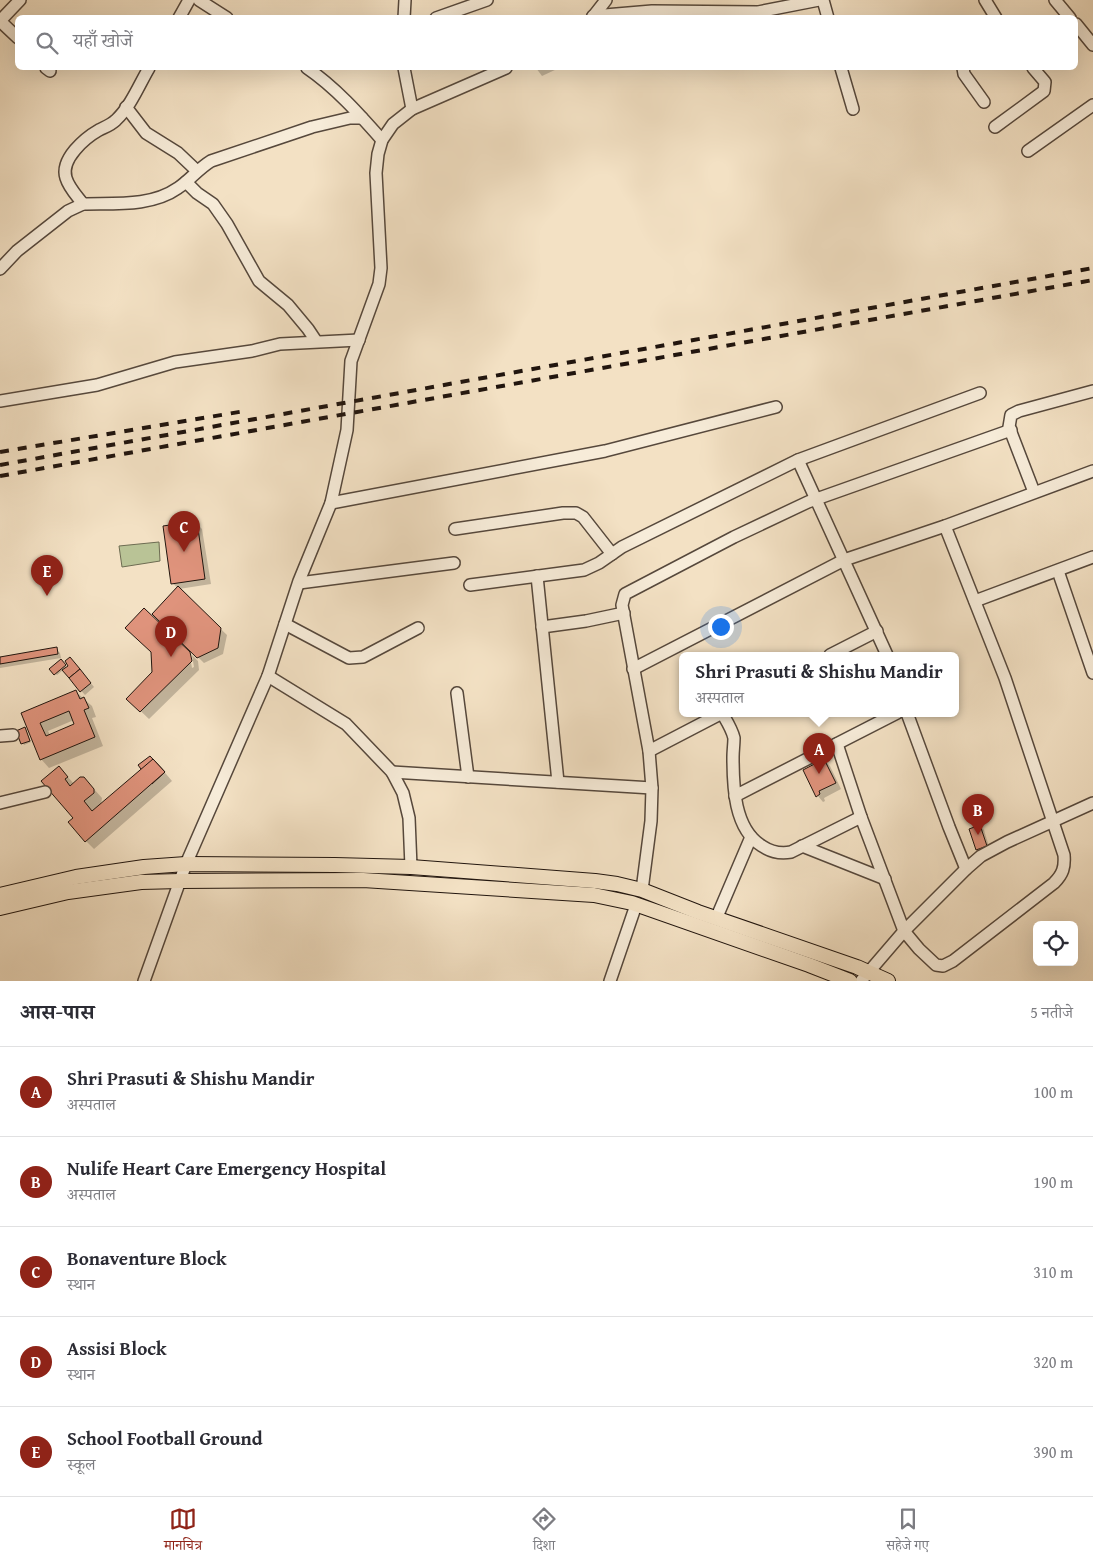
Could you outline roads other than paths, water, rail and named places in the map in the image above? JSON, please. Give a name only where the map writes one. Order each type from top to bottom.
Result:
[{"type":"main road","points":[[0,895],[76,877],[144,867],[186,864],[411,867],[595,881],[642,890],[716,919],[846,963],[865,977],[888,981]]},
{"type":"main road","points":[[0,908],[68,892],[141,882],[180,881],[364,880],[594,895],[636,905],[834,978],[850,981]]},
{"type":"street","points":[[15,35],[0,21],[20,0]]},
{"type":"street","points":[[181,15],[189,0]]},
{"type":"street","points":[[199,0],[222,15]]},
{"type":"street","points":[[404,15],[405,0]]},
{"type":"street","points":[[444,15],[487,0]]},
{"type":"street","points":[[594,15],[606,0]]},
{"type":"street","points":[[612,15],[652,11],[758,12],[821,0],[827,15]]},
{"type":"street","points":[[985,0],[994,15]]},
{"type":"street","points":[[1055,0],[1068,15]]},
{"type":"street","points":[[1078,26],[1093,45]]},
{"type":"street","points":[[83,204],[71,189],[66,178],[65,168],[68,160],[86,139],[114,122],[126,107],[148,70]]},
{"type":"street","points":[[310,70],[324,79],[382,140]]},
{"type":"street","points":[[404,70],[412,109]]},
{"type":"street","points":[[144,981],[186,864],[268,676],[299,583],[331,503],[347,430],[351,361],[379,284],[381,268],[376,173],[382,140],[393,124],[412,109],[501,70]]},
{"type":"street","points":[[842,70],[853,110]]},
{"type":"street","points":[[963,70],[964,74],[984,102]]},
{"type":"street","points":[[995,127],[1044,91],[1044,82],[1035,70]]},
{"type":"street","points":[[1028,151],[1093,105]]},
{"type":"street","points":[[126,107],[146,133],[178,153],[197,171]]},
{"type":"street","points":[[0,269],[17,252],[68,211],[83,204],[133,203],[168,195],[211,161],[312,127],[350,118],[362,118]]},
{"type":"street","points":[[186,182],[197,193],[213,204],[227,224],[259,281],[288,305],[316,340]]},
{"type":"street","points":[[0,402],[97,385],[175,362],[252,351],[280,344],[316,340],[359,340]]},
{"type":"street","points":[[1034,492],[1010,430],[1009,422],[1011,415],[1093,391]]},
{"type":"street","points":[[470,585],[584,570],[599,563],[622,547],[798,460],[980,393]]},
{"type":"street","points":[[331,503],[605,451],[776,407]]},
{"type":"street","points":[[642,890],[651,820],[652,788],[649,751],[622,601],[625,594],[777,516],[815,499],[1010,430]]},
{"type":"street","points":[[798,460],[886,652]]},
{"type":"street","points":[[633,669],[844,560],[945,526],[1093,470]]},
{"type":"street","points":[[455,528],[563,513],[576,513],[586,521],[612,554]]},
{"type":"street","points":[[837,744],[861,817],[904,931],[911,941],[936,965],[943,966],[953,961],[1059,878],[1064,869],[1064,855],[1005,678],[945,526]]},
{"type":"street","points":[[976,602],[1093,557]]},
{"type":"street","points":[[299,583],[454,563]]},
{"type":"street","points":[[1058,572],[1093,673]]},
{"type":"street","points":[[538,576],[558,782]]},
{"type":"street","points":[[542,627],[624,613]]},
{"type":"street","points":[[285,624],[343,655],[354,658],[363,657],[418,628]]},
{"type":"street","points":[[836,652],[877,630]]},
{"type":"street","points":[[268,676],[346,724],[392,772],[403,793],[409,818],[411,867]]},
{"type":"street","points":[[457,693],[468,777]]},
{"type":"street","points":[[649,751],[714,717]]},
{"type":"street","points":[[724,717],[734,740],[735,796],[739,814],[751,837],[765,848],[780,853],[791,852],[861,817]]},
{"type":"street","points":[[735,796],[889,717]]},
{"type":"street","points":[[908,717],[948,827],[966,868]]},
{"type":"street","points":[[0,736],[13,735]]},
{"type":"street","points":[[392,772],[652,788]]},
{"type":"street","points":[[0,803],[45,792]]},
{"type":"street","points":[[865,977],[904,931],[966,868],[981,856],[992,849],[1093,803]]},
{"type":"street","points":[[716,919],[751,837]]},
{"type":"street","points":[[802,846],[884,879]]},
{"type":"street","points":[[610,981],[636,905]]},
{"type":"street","points":[[834,978],[846,963]]},
{"type":"railway","points":[[0,465],[1093,268]]},
{"type":"railway","points":[[0,476],[1093,280]]},
{"type":"railway","points":[[0,452],[245,411]]},
{"type":"place","name":"Bonaventure Block","points":[[184,552]]},
{"type":"place","name":"School Football Ground","points":[[47,596]]},
{"type":"place","name":"Assisi Block","points":[[171,657]]},
{"type":"place","name":"Shri Prasuti & Shishu Mandir","points":[[819,774]]},
{"type":"place","name":"Nulife Heart Care Emergency Hospital","points":[[978,835]]}]
